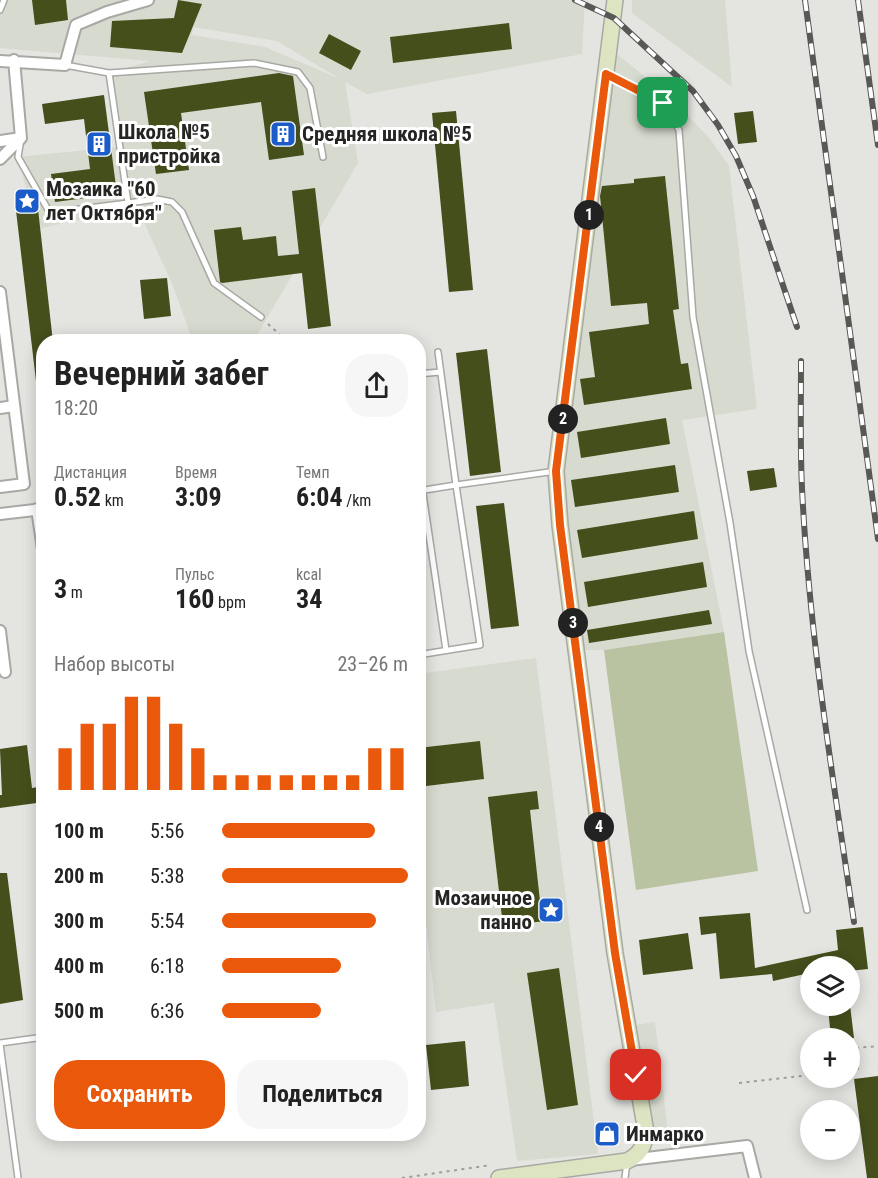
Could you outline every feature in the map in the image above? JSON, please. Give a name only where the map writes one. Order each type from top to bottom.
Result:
[{"type":"main road","points":[[499,1178],[627,1161],[638,1155],[644,1144],[645,1132],[615,953],[560,525],[556,471],[615,0]]},
{"type":"street","points":[[0,61],[14,60],[65,65],[76,25],[107,12],[148,0]]},
{"type":"street","points":[[14,60],[21,138]]},
{"type":"street","points":[[0,141],[21,138]]},
{"type":"street","points":[[0,159],[21,138]]},
{"type":"street","points":[[0,292],[24,484],[0,487]]},
{"type":"street","points":[[0,408],[14,406]]},
{"type":"street","points":[[0,514],[36,510]]},
{"type":"street","points":[[0,631],[5,672]]},
{"type":"street","points":[[627,1161],[747,1146],[755,1178]]},
{"type":"lane","points":[[0,10],[4,0]]},
{"type":"lane","points":[[65,65],[109,72],[254,63],[298,72],[310,88],[323,157]]},
{"type":"lane","points":[[109,72],[128,202]]},
{"type":"lane","points":[[606,74],[663,103],[680,130],[693,317],[730,524],[749,651],[807,910]]},
{"type":"lane","points":[[21,138],[18,158],[50,213],[157,199],[172,202],[182,212],[214,283],[261,317]]},
{"type":"lane","points":[[426,654],[480,645],[438,352]]},
{"type":"lane","points":[[426,373],[440,372]]},
{"type":"lane","points":[[426,490],[556,471]]},
{"type":"lane","points":[[426,523],[446,650]]},
{"type":"lane","points":[[18,1178],[0,1043],[36,1038]]},
{"type":"lane","points":[[625,1178],[627,1161]]},
{"type":"path","points":[[261,317],[279,334]]},
{"type":"path","points":[[860,1048],[878,1046]]},
{"type":"path","points":[[740,1083],[800,1076]]},
{"type":"shaded area","points":[[0,0],[585,0],[582,54],[367,94],[345,82],[358,163],[258,334],[190,334],[173,286],[137,207],[37,229],[18,157],[117,147],[109,73],[150,61],[0,48]],"holes":[[[193,27],[277,41],[340,79],[265,47],[192,35]]]},
{"type":"shaded area","points":[[632,0],[725,0],[732,87],[632,13]]},
{"type":"shaded area","points":[[613,51],[667,94],[710,139],[729,166],[757,409],[682,420],[724,632],[604,650],[579,650],[559,502]]},
{"type":"shaded area","points":[[536,658],[598,1154],[517,1161],[494,1003],[436,1012],[426,924],[426,673]]},
{"type":"shaded area","points":[[655,1022],[669,1141],[650,1143],[636,1025]]},
{"type":"green space","points":[[724,632],[758,871],[636,890],[604,650]]},
{"type":"building","points":[[32,0],[66,0],[68,20],[35,25]]},
{"type":"building","points":[[178,0],[202,4],[182,53],[110,47],[112,21],[174,18]]},
{"type":"building","points":[[509,23],[512,49],[393,63],[390,37]]},
{"type":"building","points":[[329,34],[361,51],[351,70],[319,53]]},
{"type":"building","name":"Средняя школа №5","points":[[279,73],[293,76],[304,155],[269,160],[261,102],[181,113],[189,170],[156,174],[144,92]]},
{"type":"building","name":"Школа №5 пристройка","points":[[104,95],[117,194],[55,202],[51,174],[90,169],[84,119],[45,124],[42,104]]},
{"type":"building","points":[[456,111],[473,290],[449,292],[432,113]]},
{"type":"building","points":[[753,111],[757,142],[738,144],[734,113]]},
{"type":"building","points":[[665,176],[679,309],[673,310],[681,364],[688,363],[692,389],[584,405],[580,379],[595,377],[589,332],[649,324],[647,303],[611,306],[600,196],[602,186],[634,183],[634,179]]},
{"type":"building","points":[[315,188],[331,326],[308,329],[302,273],[222,283],[220,282],[214,230],[241,227],[243,240],[276,236],[278,256],[299,254],[292,191]]},
{"type":"building","points":[[37,200],[52,334],[36,334],[36,381],[15,202]]},
{"type":"building","points":[[167,278],[171,316],[144,319],[140,280]]},
{"type":"building","points":[[487,349],[501,472],[470,476],[456,353]]},
{"type":"building","points":[[666,418],[670,444],[581,458],[577,432]]},
{"type":"building","points":[[675,465],[679,492],[575,507],[571,480]]},
{"type":"building","points":[[774,468],[777,487],[750,491],[747,471]]},
{"type":"building","points":[[504,503],[519,626],[491,629],[476,506]]},
{"type":"building","points":[[694,511],[698,539],[582,558],[577,530]]},
{"type":"building","points":[[703,562],[707,587],[588,607],[584,582]]},
{"type":"building","points":[[709,610],[712,624],[589,643],[587,630]]},
{"type":"building","points":[[480,741],[484,779],[426,786],[426,747]]},
{"type":"building","points":[[27,745],[32,788],[36,787],[36,803],[0,808],[0,795],[2,795],[0,749]]},
{"type":"building","points":[[537,791],[539,809],[530,810],[540,901],[550,900],[553,920],[503,926],[488,797]]},
{"type":"building","points":[[0,873],[7,873],[23,1000],[0,1004]]},
{"type":"building","points":[[750,913],[755,968],[800,958],[800,975],[773,981],[772,974],[720,979],[716,933],[701,935],[699,917]]},
{"type":"building","points":[[863,927],[868,969],[860,970],[860,956],[810,956],[838,950],[836,930]]},
{"type":"building","points":[[688,933],[693,969],[643,975],[639,940]]},
{"type":"building","points":[[559,968],[578,1105],[547,1110],[527,973]]},
{"type":"building","points":[[829,1016],[851,1016],[853,1028],[830,1028]]},
{"type":"building","points":[[465,1041],[469,1086],[431,1090],[426,1045]]},
{"type":"building","points":[[878,1076],[878,1178],[867,1178],[860,1125],[860,1100],[857,1100],[855,1088],[860,1088],[860,1078]]},
{"type":"railway","points":[[575,0],[614,18],[693,91],[718,125],[736,156],[753,196],[797,327]]},
{"type":"railway","points":[[805,0],[878,539]]},
{"type":"railway","points":[[858,0],[878,145]]},
{"type":"railway","points":[[801,361],[801,472],[810,597],[854,922]]},
{"type":"place","name":"Средняя школа №5","points":[[283,134]]},
{"type":"place","name":"Школа №5 пристройка","points":[[99,144]]},
{"type":"place","name":"Мозаика \"60 лет Октября\"","points":[[27,201]]},
{"type":"place","name":"Мозаичное панно","points":[[551,910]]},
{"type":"place","name":"Инмарко","points":[[607,1134]]},
{"type":"route","points":[[636,1075],[615,953],[560,525],[556,471],[606,74],[663,103]]}]
